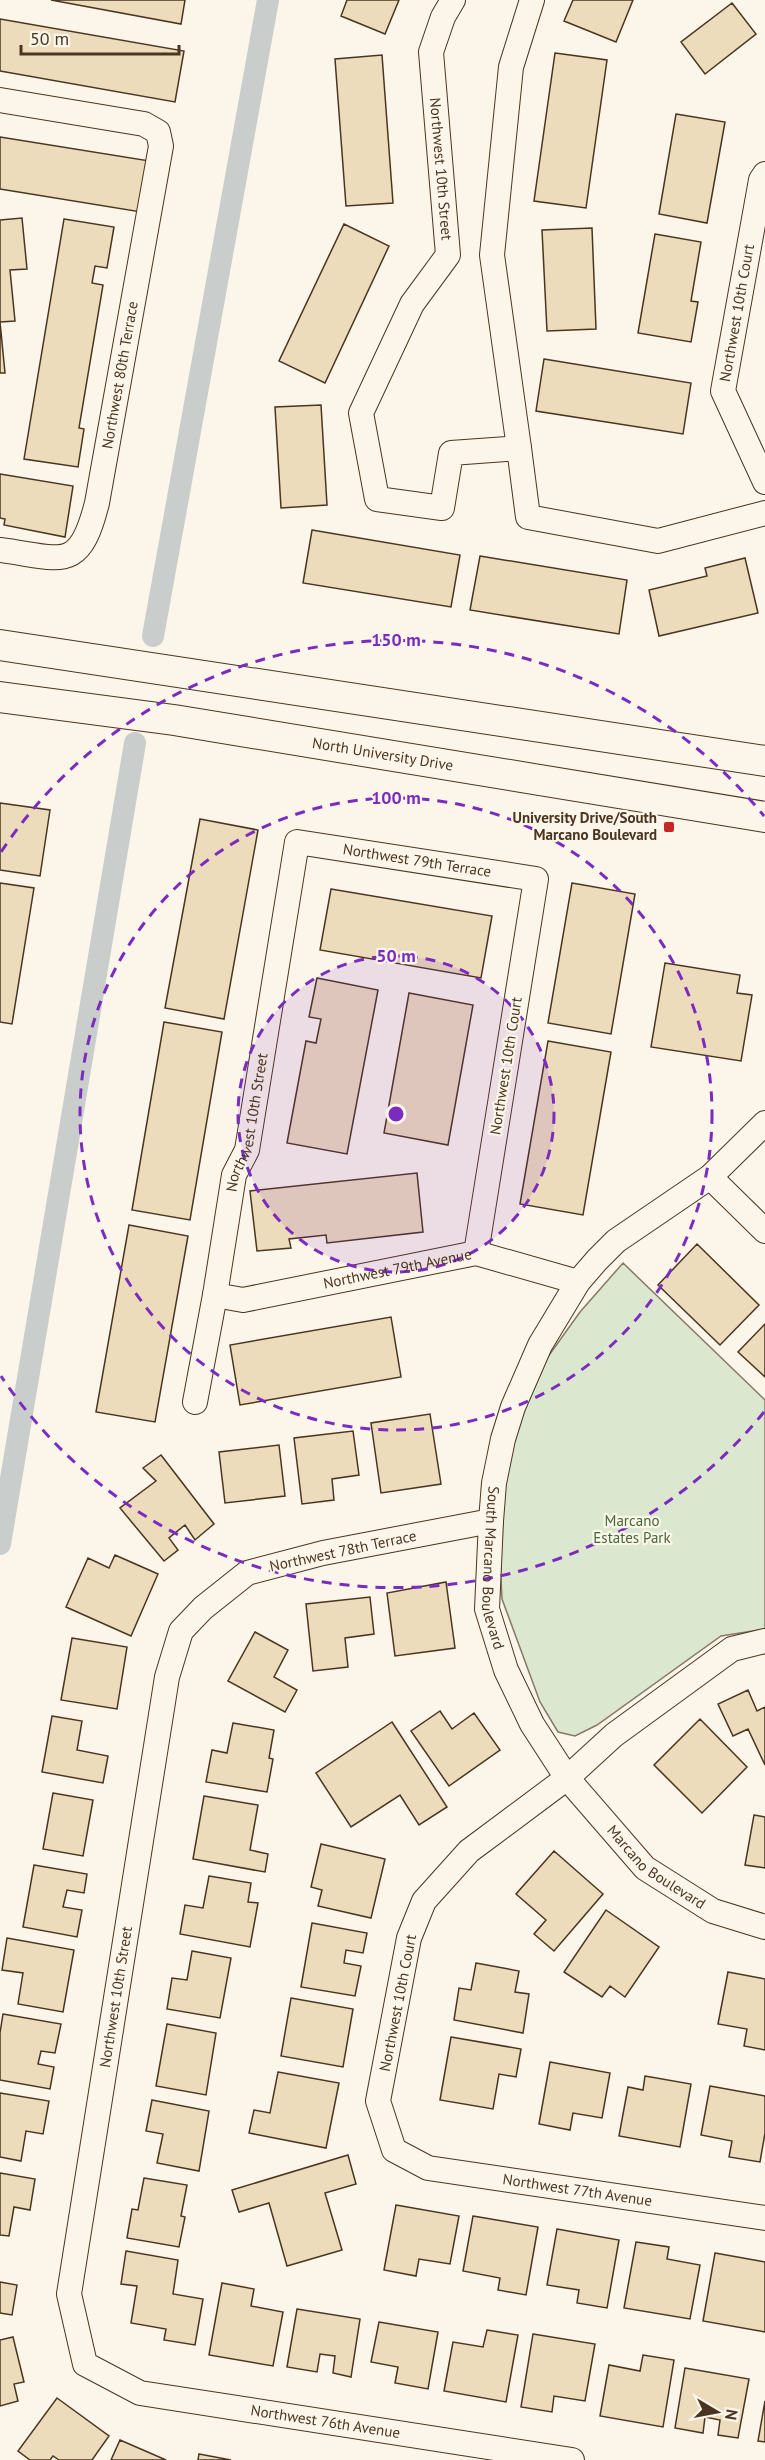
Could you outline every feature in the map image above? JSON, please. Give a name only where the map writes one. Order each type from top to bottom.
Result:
[{"type":"main road","points":[[0,645],[765,761]]},
{"type":"main road","name":"North University Drive","points":[[0,697],[174,720],[765,817]]},
{"type":"main road","points":[[542,781],[554,772],[564,770],[765,797]]},
{"type":"street","name":"Northwest 10th Street","points":[[453,0],[443,17],[431,52],[448,255],[412,304],[361,413],[377,499],[442,508],[451,453],[519,448]]},
{"type":"street","points":[[532,0],[511,67],[492,255],[528,518],[658,541],[765,513]]},
{"type":"street","name":"Northwest 80th Terrace","points":[[0,100],[144,124],[158,132],[161,146],[97,503],[90,531],[79,549],[63,559],[0,550]]},
{"type":"street","name":"Northwest 10th Court","points":[[765,174],[761,180],[723,391],[765,482]]},
{"type":"street","name":"Northwest 10th Street","points":[[195,1402],[234,1176],[247,1150],[297,842]]},
{"type":"street","name":"Northwest 79th Terrace","points":[[297,842],[536,879]]},
{"type":"street","name":"Northwest 10th Court","points":[[476,1253],[536,879]]},
{"type":"street","name":"South Marcano Boulevard","points":[[567,1778],[532,1724],[506,1670],[487,1610],[494,1483],[502,1439],[540,1345],[578,1282],[616,1241],[710,1177],[765,1123]]},
{"type":"street","points":[[710,1177],[765,1232]]},
{"type":"street","name":"Northwest 79th Avenue","points":[[215,1295],[243,1300],[476,1253],[578,1282]]},
{"type":"street","name":"Northwest 78th Terrace","points":[[181,1631],[202,1608],[247,1573],[323,1553],[491,1521]]},
{"type":"street","name":"Northwest 10th Street","points":[[86,2364],[69,2294],[166,1677],[181,1631]]},
{"type":"street","points":[[567,1778],[614,1735],[732,1649],[765,1641]]},
{"type":"street","name":"Northwest 10th Court","points":[[394,2150],[378,2101],[409,1938],[424,1901],[469,1851],[567,1778]]},
{"type":"street","name":"Marcano Boulevard","points":[[567,1778],[645,1868],[713,1911],[765,1927]]},
{"type":"street","name":"Northwest 77th Avenue","points":[[394,2150],[428,2168],[765,2218]]},
{"type":"street","name":"Northwest 76th Avenue","points":[[86,2364],[141,2393],[572,2460]]},
{"type":"green space","name":"Marcano Estates Park","points":[[623,1263],[765,1400],[765,1629],[721,1636],[597,1725],[575,1736],[558,1732],[540,1702],[502,1599],[497,1500],[532,1379],[580,1312]]},
{"type":"building","points":[[51,0],[185,0],[181,24]]},
{"type":"building","points":[[347,0],[399,0],[385,34],[341,16]]},
{"type":"building","points":[[573,0],[633,0],[616,42],[564,21]]},
{"type":"building","points":[[732,3],[756,34],[705,74],[681,42]]},
{"type":"building","points":[[0,19],[184,51],[175,102],[0,71]]},
{"type":"building","points":[[555,53],[607,60],[586,208],[534,201]]},
{"type":"building","points":[[382,55],[393,203],[346,206],[335,59]]},
{"type":"building","points":[[676,114],[725,122],[707,223],[659,214]]},
{"type":"building","points":[[0,137],[150,161],[141,212],[0,189]]},
{"type":"building","points":[[22,218],[27,269],[10,270],[15,321],[0,322],[0,220]]},
{"type":"building","points":[[64,219],[114,227],[107,268],[95,266],[92,283],[103,285],[79,428],[84,429],[78,467],[24,459]]},
{"type":"building","points":[[344,224],[389,246],[325,383],[279,361]]},
{"type":"building","points":[[592,228],[596,329],[547,331],[542,230]]},
{"type":"building","points":[[655,234],[701,242],[691,301],[698,302],[691,342],[638,333]]},
{"type":"building","points":[[0,322],[5,373],[0,373]]},
{"type":"building","points":[[544,359],[691,383],[683,434],[536,411]]},
{"type":"building","points":[[321,405],[327,505],[281,508],[275,407]]},
{"type":"building","points":[[0,474],[73,486],[65,537],[4,525],[5,519],[0,518]]},
{"type":"building","points":[[312,530],[460,555],[451,607],[303,583]]},
{"type":"building","points":[[480,556],[627,580],[619,634],[470,610]]},
{"type":"building","points":[[745,558],[758,613],[659,636],[649,590],[707,576],[705,568]]},
{"type":"building","points":[[0,803],[50,810],[40,876],[0,870]]},
{"type":"building","points":[[200,819],[258,830],[224,1019],[165,1008]]},
{"type":"building","points":[[0,883],[34,888],[12,1024],[0,1022]]},
{"type":"building","points":[[572,883],[635,894],[611,1034],[548,1023]]},
{"type":"building","points":[[331,889],[492,916],[481,978],[320,950]]},
{"type":"building","points":[[665,963],[740,975],[737,993],[752,995],[741,1061],[651,1047]]},
{"type":"building","points":[[317,978],[378,990],[347,1154],[287,1143],[306,1041],[316,1043],[321,1019],[309,1017]]},
{"type":"building","points":[[409,993],[473,1005],[448,1145],[384,1133]]},
{"type":"building","points":[[164,1022],[222,1032],[190,1220],[132,1210]]},
{"type":"building","points":[[548,1041],[611,1052],[583,1215],[520,1204]]},
{"type":"building","points":[[417,1173],[423,1232],[327,1243],[326,1235],[289,1239],[291,1248],[257,1251],[250,1191]]},
{"type":"building","points":[[129,1225],[188,1236],[155,1422],[96,1412]]},
{"type":"building","points":[[697,1244],[759,1305],[720,1345],[658,1285]]},
{"type":"building","points":[[391,1317],[401,1377],[240,1405],[230,1345]]},
{"type":"building","points":[[765,1324],[765,1377],[738,1352]]},
{"type":"building","points":[[430,1414],[441,1484],[381,1493],[371,1423]]},
{"type":"building","points":[[353,1431],[359,1475],[332,1479],[334,1500],[302,1504],[294,1438]]},
{"type":"building","points":[[279,1445],[285,1496],[225,1503],[219,1452]]},
{"type":"building","points":[[161,1455],[214,1524],[195,1540],[185,1525],[169,1538],[178,1550],[164,1561],[120,1508],[156,1481],[143,1468]]},
{"type":"building","points":[[115,1555],[158,1574],[131,1636],[66,1607],[88,1558],[109,1568]]},
{"type":"building","points":[[446,1582],[455,1648],[395,1656],[387,1593]]},
{"type":"building","points":[[370,1597],[374,1634],[345,1638],[348,1667],[313,1671],[306,1604]]},
{"type":"building","points":[[255,1632],[288,1650],[274,1677],[297,1690],[285,1712],[228,1681]]},
{"type":"building","points":[[72,1638],[127,1647],[117,1709],[61,1700]]},
{"type":"building","points":[[748,1690],[757,1711],[765,1707],[765,1765],[748,1729],[733,1736],[718,1704]]},
{"type":"building","points":[[440,1711],[452,1729],[474,1713],[500,1750],[449,1786],[411,1731]]},
{"type":"building","points":[[52,1716],[82,1721],[77,1750],[108,1756],[103,1783],[42,1772]]},
{"type":"building","points":[[700,1719],[747,1767],[702,1813],[654,1765]]},
{"type":"building","points":[[392,1722],[447,1807],[419,1825],[400,1795],[351,1827],[316,1773]]},
{"type":"building","points":[[233,1723],[274,1730],[269,1758],[273,1759],[267,1792],[206,1782],[212,1750],[227,1753]]},
{"type":"building","points":[[53,1793],[93,1800],[83,1856],[43,1849]]},
{"type":"building","points":[[204,1796],[258,1805],[250,1850],[268,1854],[265,1872],[193,1859]]},
{"type":"building","points":[[754,1815],[765,1817],[765,1868],[745,1865]]},
{"type":"building","points":[[321,1844],[385,1859],[371,1918],[318,1906],[322,1890],[311,1887]]},
{"type":"building","points":[[554,1851],[603,1894],[554,1951],[534,1934],[546,1920],[516,1894]]},
{"type":"building","points":[[34,1865],[87,1874],[84,1893],[67,1890],[63,1907],[82,1910],[77,1937],[23,1927]]},
{"type":"building","points":[[209,1876],[251,1883],[248,1902],[258,1903],[250,1947],[180,1934],[185,1905],[203,1908]]},
{"type":"building","points":[[606,1910],[659,1947],[625,1997],[610,1986],[602,1997],[564,1972]]},
{"type":"building","points":[[312,1923],[367,1933],[363,1953],[346,1950],[344,1963],[361,1966],[355,1996],[301,1987]]},
{"type":"building","points":[[7,1938],[74,1950],[63,2012],[18,2004],[23,1973],[2,1970]]},
{"type":"building","points":[[192,1951],[231,1958],[220,2018],[167,2009],[172,1978],[187,1980]]},
{"type":"building","points":[[476,1963],[519,1971],[515,1992],[529,1994],[523,2033],[454,2020],[459,1988],[471,1990]]},
{"type":"building","points":[[728,1972],[765,1979],[765,2050],[744,2046],[747,2029],[718,2024]]},
{"type":"building","points":[[291,1998],[353,2009],[343,2067],[281,2056]]},
{"type":"building","points":[[3,2014],[61,2024],[55,2053],[41,2051],[38,2064],[54,2067],[50,2089],[0,2080],[0,2033]]},
{"type":"building","points":[[167,2024],[216,2033],[206,2095],[156,2086]]},
{"type":"building","points":[[451,2037],[521,2049],[516,2077],[499,2074],[493,2109],[440,2100]]},
{"type":"building","points":[[550,2062],[610,2073],[602,2118],[573,2113],[570,2130],[539,2124]]},
{"type":"building","points":[[278,2072],[339,2083],[326,2148],[249,2133],[254,2110],[270,2113]]},
{"type":"building","points":[[645,2076],[691,2084],[680,2147],[619,2136],[628,2087],[643,2090]]},
{"type":"building","points":[[710,2086],[765,2096],[765,2133],[760,2162],[729,2157],[732,2141],[701,2135]]},
{"type":"building","points":[[0,2093],[49,2101],[43,2134],[26,2131],[21,2161],[0,2157]]},
{"type":"building","points":[[152,2100],[209,2111],[199,2171],[157,2163],[163,2134],[146,2131]]},
{"type":"building","points":[[348,2155],[356,2184],[325,2193],[342,2250],[287,2266],[269,2203],[239,2212],[232,2190]]},
{"type":"building","points":[[0,2173],[35,2179],[30,2210],[14,2207],[9,2236],[0,2235]]},
{"type":"building","points":[[144,2178],[187,2185],[181,2216],[185,2217],[179,2247],[127,2238],[132,2209],[138,2210]]},
{"type":"building","points":[[396,2205],[459,2216],[450,2264],[419,2259],[416,2276],[384,2270]]},
{"type":"building","points":[[473,2216],[538,2227],[526,2295],[498,2290],[500,2278],[463,2271]]},
{"type":"building","points":[[557,2229],[619,2240],[607,2308],[577,2303],[579,2290],[547,2285]]},
{"type":"building","points":[[636,2242],[669,2247],[667,2259],[700,2265],[690,2319],[624,2308]]},
{"type":"building","points":[[126,2251],[178,2260],[173,2294],[203,2299],[195,2345],[164,2340],[166,2329],[131,2323],[137,2286],[121,2284]]},
{"type":"building","points":[[715,2253],[765,2262],[765,2332],[703,2321]]},
{"type":"building","points":[[0,2282],[17,2285],[12,2315],[0,2313]]},
{"type":"building","points":[[222,2283],[254,2289],[251,2306],[283,2312],[273,2366],[209,2355]]},
{"type":"building","points":[[297,2309],[360,2319],[351,2377],[333,2373],[335,2356],[320,2354],[317,2372],[287,2367]]},
{"type":"building","points":[[379,2322],[438,2332],[428,2389],[395,2383],[398,2367],[371,2362]]},
{"type":"building","points":[[487,2330],[518,2335],[506,2402],[444,2391],[453,2342],[483,2347]]},
{"type":"building","points":[[533,2334],[595,2344],[585,2401],[554,2396],[552,2412],[521,2407]]},
{"type":"building","points":[[13,2337],[24,2382],[14,2384],[18,2401],[0,2406],[0,2340]]},
{"type":"building","points":[[643,2355],[674,2360],[663,2427],[600,2416],[609,2365],[640,2371]]},
{"type":"building","points":[[685,2368],[749,2379],[738,2438],[718,2435],[720,2420],[705,2417],[703,2433],[675,2428]]},
{"type":"building","points":[[57,2398],[109,2436],[92,2460],[59,2460],[53,2456],[50,2460],[30,2460],[18,2451]]},
{"type":"building","points":[[765,2401],[765,2442],[758,2441]]},
{"type":"building","points":[[120,2440],[166,2460],[111,2460]]},
{"type":"building","points":[[199,2454],[231,2460],[198,2460]]},
{"type":"waterway","points":[[153,636],[268,0]]},
{"type":"waterway","points":[[0,1544],[135,743]]},
{"type":"place","name":"University Drive/South Marcano Boulevard","points":[[669,827]]}]
